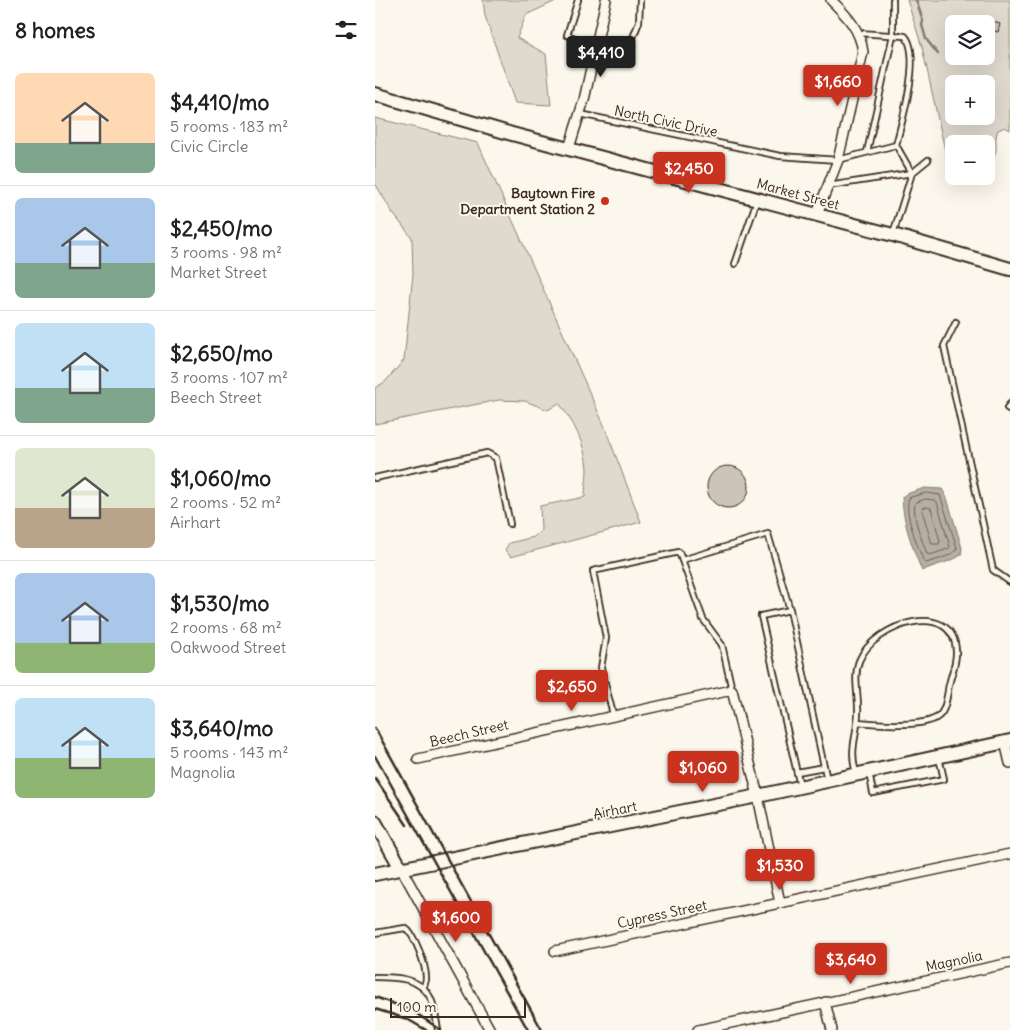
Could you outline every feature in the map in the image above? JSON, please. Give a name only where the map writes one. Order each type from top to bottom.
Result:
[{"type":"street","points":[[569,148],[580,114],[606,0]]},
{"type":"street","points":[[817,214],[837,160],[863,52],[856,27],[831,0]]},
{"type":"street","name":"Market Street","points":[[375,94],[512,134],[817,214],[1010,269]]},
{"type":"street","points":[[732,690],[758,796],[780,903]]},
{"type":"street","name":"Beech Street","points":[[418,758],[613,714],[732,690]]},
{"type":"street","points":[[1008,741],[1010,763]]},
{"type":"street","name":"Airhart","points":[[375,874],[758,796],[1008,741]]},
{"type":"street","points":[[375,822],[490,1030]]},
{"type":"street","name":"Cypress Street","points":[[555,951],[1010,854]]},
{"type":"street","name":"Magnolia","points":[[698,1030],[1010,963]]},
{"type":"street","points":[[825,1002],[831,1030]]},
{"type":"lane","points":[[578,0],[567,35],[596,44],[613,46],[631,43],[639,22],[640,0]]},
{"type":"lane","points":[[867,152],[893,35],[893,0]]},
{"type":"lane","points":[[858,33],[905,36],[908,40],[912,60],[911,83],[896,144],[911,173],[893,235]]},
{"type":"lane","name":"North Civic Drive","points":[[580,114],[780,156],[837,160],[896,144]]},
{"type":"lane","points":[[828,186],[911,173],[928,160]]},
{"type":"lane","points":[[735,264],[757,198]]},
{"type":"lane","points":[[956,322],[944,346],[993,570],[1010,582]]},
{"type":"lane","points":[[1010,404],[1007,408],[1010,410]]},
{"type":"lane","points":[[375,478],[487,453],[496,458],[510,524]]},
{"type":"lane","points":[[682,560],[767,534],[790,610],[827,781]]},
{"type":"lane","points":[[613,714],[601,668],[607,638],[593,571],[679,552],[703,619],[722,645],[732,690]]},
{"type":"lane","points":[[790,610],[761,616],[800,787]]},
{"type":"lane","points":[[857,722],[881,724],[927,721],[936,718],[941,713],[946,703],[956,650],[953,637],[937,623],[917,620],[901,624],[884,632],[872,641],[863,652],[858,662],[857,722],[852,753],[873,793],[944,779],[938,756]]},
{"type":"lane","points":[[797,772],[824,767]]},
{"type":"lane","points":[[375,933],[405,928],[409,930],[421,953],[426,979],[423,989]]},
{"type":"lane","points":[[375,977],[399,977],[412,981],[423,989],[430,998],[438,1030]]},
{"type":"shaded area","points":[[483,0],[558,0],[526,15],[517,38],[546,54],[551,105],[515,103],[485,16]]},
{"type":"shaded area","points":[[907,0],[1010,0],[1010,130],[1005,127],[998,130],[995,154],[995,135],[945,135],[945,150],[922,47]]},
{"type":"shaded area","points":[[375,118],[478,143],[604,425],[641,522],[511,557],[505,550],[509,543],[534,537],[541,530],[540,506],[585,497],[587,469],[584,451],[574,426],[559,403],[548,410],[525,401],[499,400],[375,424],[375,388],[385,382],[404,360],[413,274],[412,238],[392,212],[375,183]]},
{"type":"water","points":[[925,488],[942,489],[947,498],[962,548],[961,555],[957,558],[922,571],[909,535],[902,497]]},
{"type":"building","points":[[995,22],[1000,24],[998,32],[995,31]]},
{"type":"building","points":[[728,466],[743,472],[749,487],[743,502],[728,508],[713,502],[707,487],[713,472]]},
{"type":"waterway","points":[[916,0],[923,21],[922,25],[926,39],[938,54]]},
{"type":"railway","points":[[375,728],[542,1030]]},
{"type":"railway","points":[[375,756],[528,1030]]},
{"type":"railway","points":[[375,778],[407,825]]},
{"type":"railway","points":[[375,997],[411,1010],[441,1030]]},
{"type":"railway","points":[[375,1009],[407,1019],[426,1030]]},
{"type":"place","name":"Baytown Fire Department Station 2","points":[[605,201]]}]
